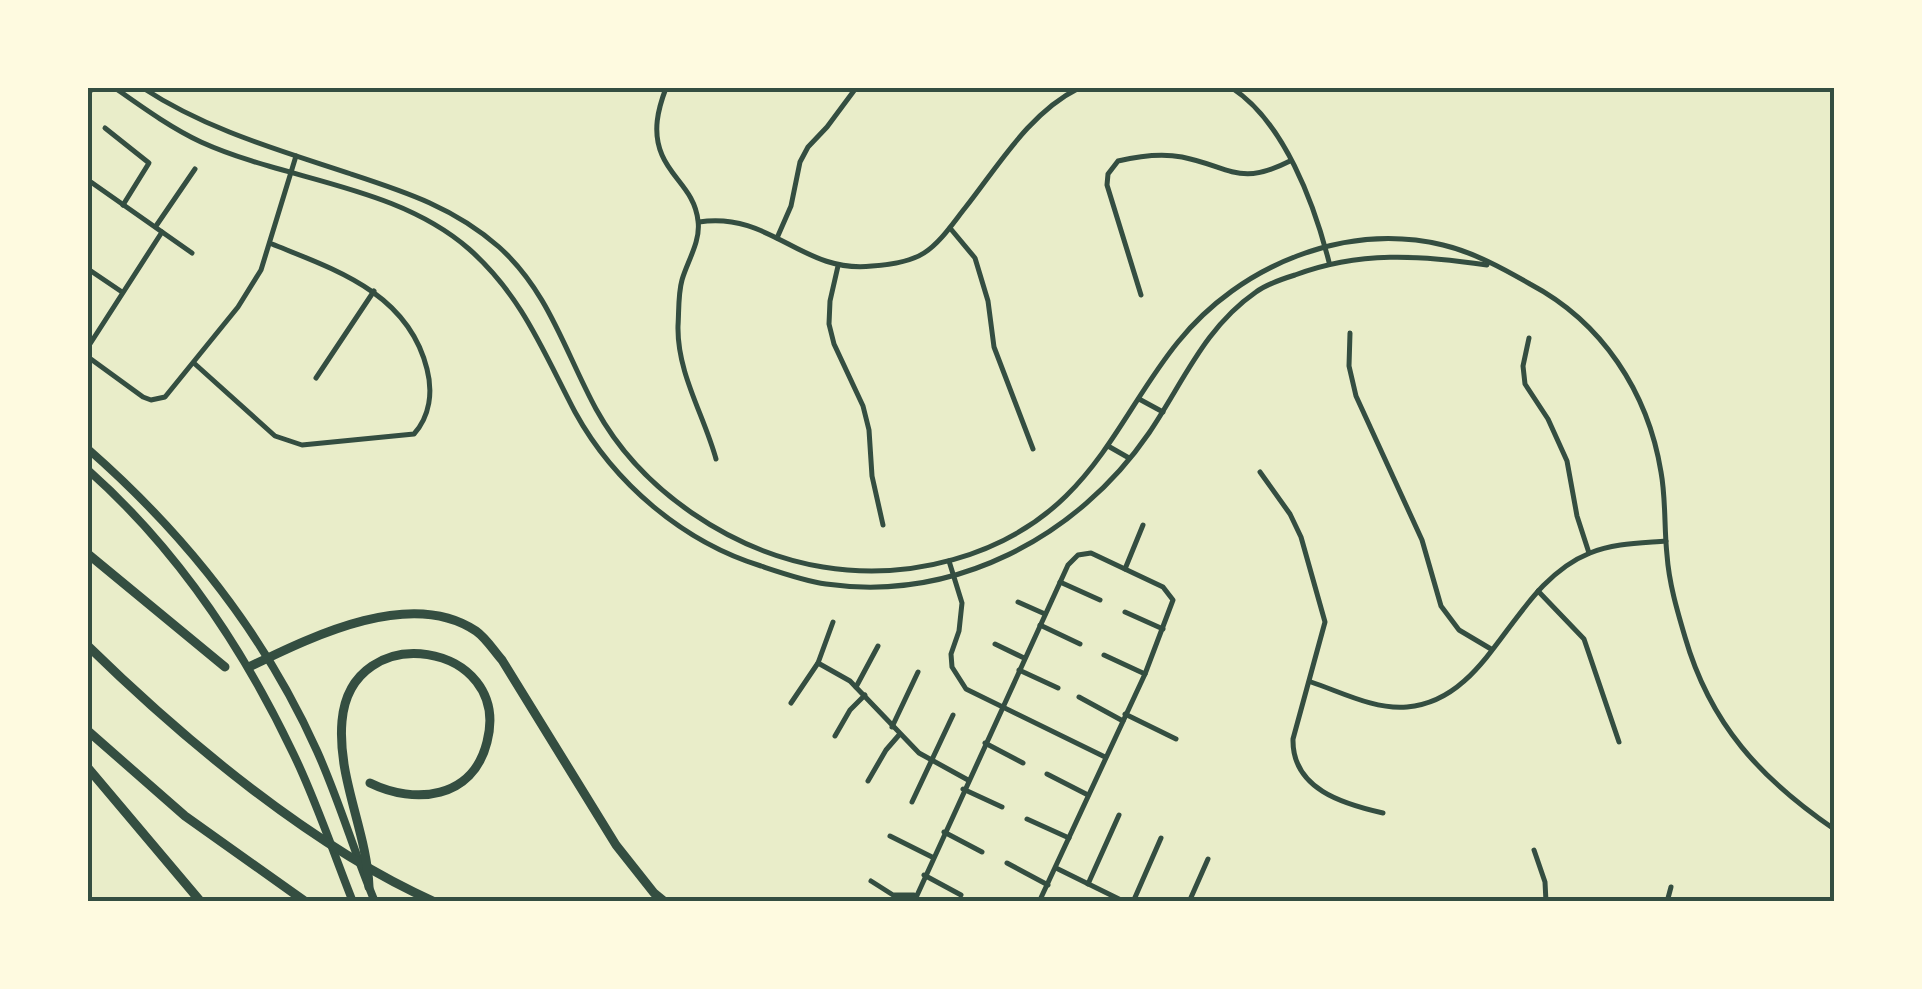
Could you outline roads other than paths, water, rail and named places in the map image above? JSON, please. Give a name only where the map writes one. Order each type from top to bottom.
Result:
[{"type":"highway","points":[[88,554],[225,667]]},
{"type":"highway","points":[[249,667],[318,634],[393,615],[455,620],[479,633],[502,660],[616,845],[665,902]]},
{"type":"highway","points":[[88,646],[196,745],[297,820],[435,902]]},
{"type":"highway","points":[[369,887],[368,858],[350,795],[342,743],[346,697],[368,668],[408,652],[439,657],[466,671],[481,686],[491,728],[485,752],[473,771],[457,786],[412,797],[370,783]]},
{"type":"highway","points":[[88,731],[185,816],[303,900]]},
{"type":"highway","points":[[88,768],[201,902]]},
{"type":"main road","points":[[88,448],[150,505],[178,537],[242,616],[269,657],[318,752],[375,902]]},
{"type":"main road","points":[[88,470],[164,545],[249,667],[295,757],[353,902]]},
{"type":"street","points":[[88,94],[92,88]]},
{"type":"street","points":[[115,88],[200,142],[378,200],[418,217],[466,246],[504,284],[529,320],[577,416],[613,468],[662,514],[712,547],[757,566],[823,584],[892,586],[954,578],[1000,561],[1048,532],[1079,510],[1129,458],[1163,412],[1205,340],[1258,290],[1329,262],[1408,255],[1495,266]]},
{"type":"street","points":[[144,88],[209,125],[441,206],[498,246],[520,268],[548,307],[604,423],[656,484],[698,517],[754,547],[820,567],[920,568],[994,544],[1045,514],[1064,498],[1108,446],[1178,341],[1227,294],[1283,261],[1326,248],[1381,239],[1452,247],[1536,287],[1574,313],[1603,340],[1624,368],[1647,421],[1662,472],[1670,576],[1686,642],[1707,694],[1743,751],[1768,779],[1834,829]]},
{"type":"street","points":[[666,88],[656,121],[662,156],[688,190],[699,222],[681,284],[678,331],[686,378],[716,458]]},
{"type":"street","points":[[777,238],[791,206],[800,162],[808,146],[856,88]]},
{"type":"street","points":[[699,222],[738,221],[761,228],[814,258],[838,266],[870,267],[923,254],[950,228],[1030,124],[1059,98],[1080,88]]},
{"type":"street","points":[[1232,88],[1258,109],[1298,169],[1316,212],[1329,262]]},
{"type":"street","points":[[105,128],[149,163],[124,204]]},
{"type":"street","points":[[1141,295],[1107,185],[1108,174],[1118,161],[1155,155],[1183,158],[1234,174],[1258,174],[1290,160]]},
{"type":"street","points":[[88,357],[151,400],[166,397],[238,307],[261,270],[296,156]]},
{"type":"street","points":[[156,226],[194,169]]},
{"type":"street","points":[[88,180],[192,252]]},
{"type":"street","points":[[950,228],[975,258],[988,301],[994,347],[1033,449]]},
{"type":"street","points":[[88,347],[162,232]]},
{"type":"street","points":[[194,364],[275,436],[290,443],[414,434],[425,421],[430,379],[407,321],[374,291],[343,273],[272,244]]},
{"type":"street","points":[[838,266],[829,324],[834,344],[863,406],[883,525]]},
{"type":"street","points":[[88,269],[122,292]]},
{"type":"street","points":[[316,378],[374,291]]},
{"type":"street","points":[[1350,334],[1349,366],[1356,396],[1422,540],[1441,606],[1459,630],[1491,649]]},
{"type":"street","points":[[1529,338],[1523,366],[1525,384],[1567,461],[1589,553]]},
{"type":"street","points":[[1139,398],[1163,412]]},
{"type":"street","points":[[1108,446],[1129,458]]},
{"type":"street","points":[[1260,472],[1290,514],[1322,606],[1324,631],[1293,739],[1298,764],[1327,796],[1383,813]]},
{"type":"street","points":[[1125,569],[1144,525]]},
{"type":"street","points":[[1311,682],[1382,706],[1406,708],[1448,697],[1475,674],[1538,591],[1589,553],[1666,542]]},
{"type":"street","points":[[872,880],[892,898],[914,898],[1068,564],[1078,555],[1091,553],[1164,587],[1172,600],[1145,674],[1039,902]]},
{"type":"street","points":[[949,561],[962,603],[952,667],[966,688],[1105,757]]},
{"type":"street","points":[[1060,582],[1100,600]]},
{"type":"street","points":[[1538,591],[1584,640],[1619,742]]},
{"type":"street","points":[[1018,602],[1045,614]]},
{"type":"street","points":[[1124,612],[1164,629]]},
{"type":"street","points":[[791,703],[818,663],[833,622]]},
{"type":"street","points":[[1040,625],[1080,644]]},
{"type":"street","points":[[996,644],[1025,658]]},
{"type":"street","points":[[856,686],[878,646]]},
{"type":"street","points":[[1104,655],[1145,674]]},
{"type":"street","points":[[818,663],[856,686],[899,735],[968,780]]},
{"type":"street","points":[[1019,670],[1058,688]]},
{"type":"street","points":[[892,727],[918,672]]},
{"type":"street","points":[[835,736],[864,695]]},
{"type":"street","points":[[1078,697],[1176,739]]},
{"type":"street","points":[[912,802],[953,715]]},
{"type":"street","points":[[868,781],[899,735]]},
{"type":"street","points":[[985,742],[1022,763]]},
{"type":"street","points":[[1047,774],[1088,796]]},
{"type":"street","points":[[964,789],[1002,807]]},
{"type":"street","points":[[1088,884],[1119,815]]},
{"type":"street","points":[[1027,819],[1068,838]]},
{"type":"street","points":[[944,832],[982,852]]},
{"type":"street","points":[[890,836],[932,856]]},
{"type":"street","points":[[1056,868],[1129,902],[1161,838]]},
{"type":"street","points":[[1534,850],[1545,882],[1546,902]]},
{"type":"street","points":[[1188,902],[1208,859]]},
{"type":"street","points":[[1006,863],[1048,884]]},
{"type":"street","points":[[924,875],[961,894]]},
{"type":"street","points":[[1668,902],[1671,888]]}]
